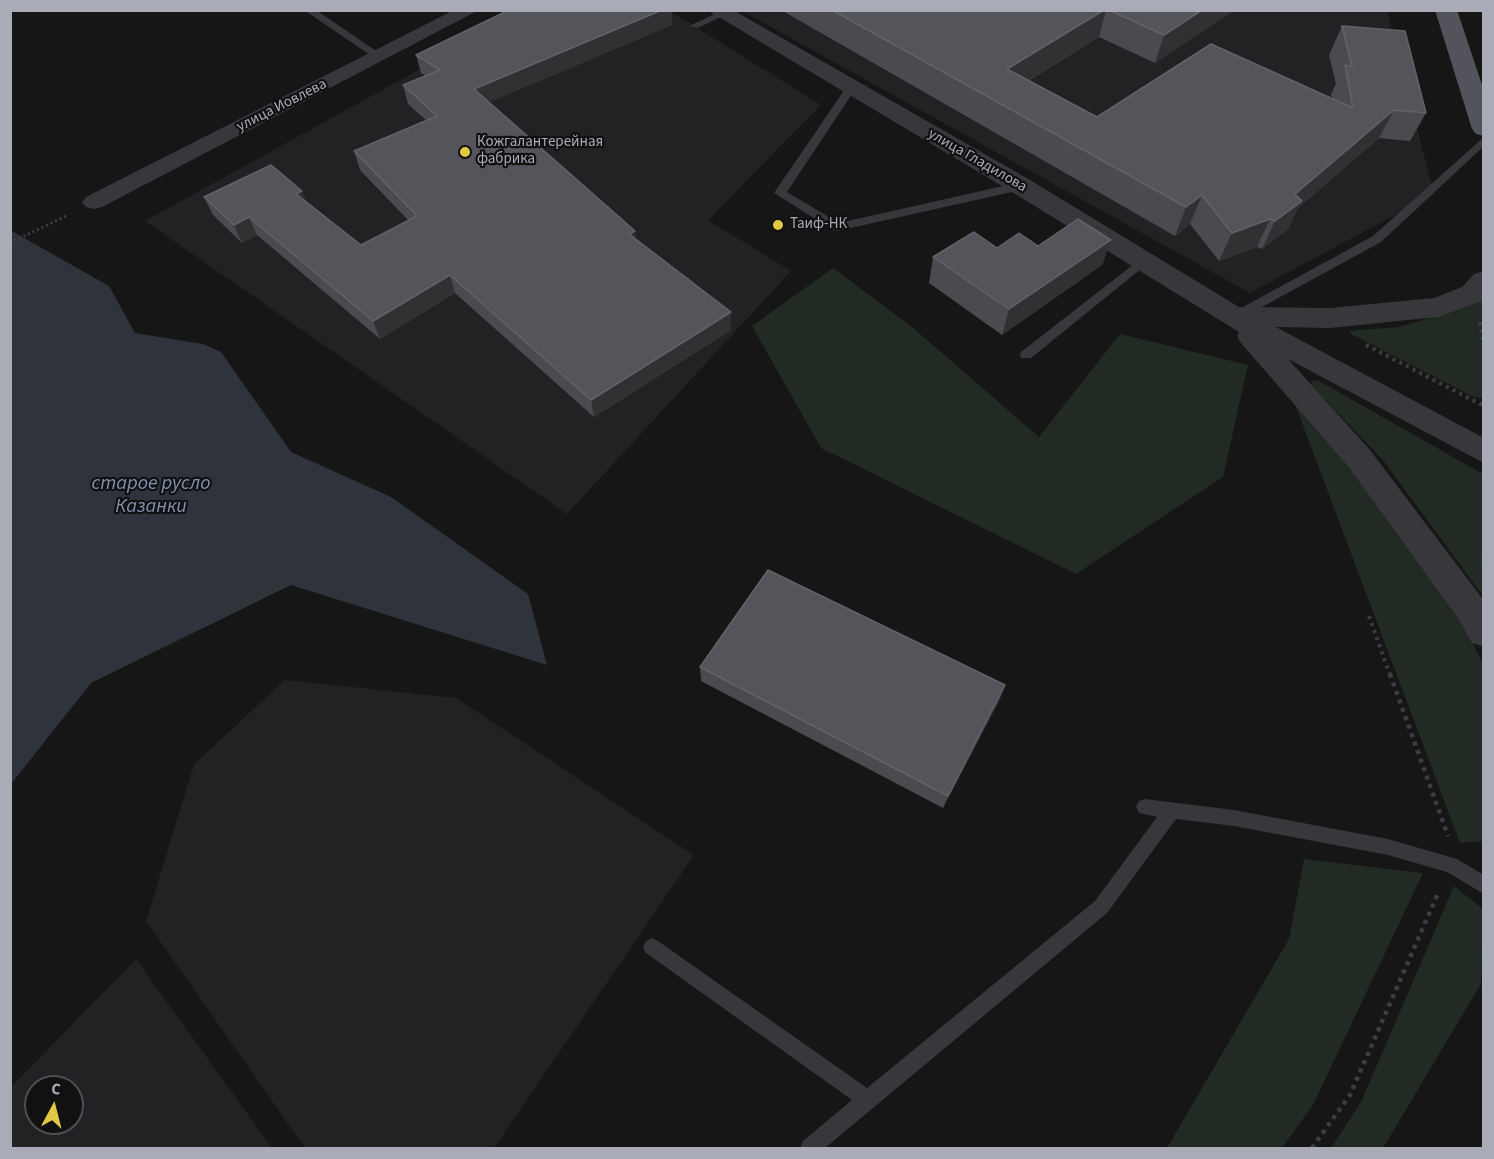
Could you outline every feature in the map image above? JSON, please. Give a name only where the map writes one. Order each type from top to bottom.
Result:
[{"type":"main road","points":[[1446,10],[1484,129]]},
{"type":"street","name":"улица Иовлева","points":[[94,202],[470,10]]},
{"type":"street","name":"улица Гладилова","points":[[719,12],[1021,186],[1234,317]]},
{"type":"street","points":[[1234,317],[1330,318],[1438,307],[1472,294],[1484,280]]},
{"type":"street","points":[[1234,317],[1484,452]]},
{"type":"street","points":[[1234,317],[1359,458],[1470,608],[1484,633]]},
{"type":"lane","points":[[309,10],[380,57]]},
{"type":"lane","points":[[694,26],[719,12]]},
{"type":"lane","points":[[851,88],[780,193],[837,227],[1021,186]]},
{"type":"lane","points":[[1234,317],[1377,239],[1484,140]]},
{"type":"lane","points":[[1026,355],[1143,261]]},
{"type":"lane","points":[[1145,807],[1234,818],[1388,847],[1451,865],[1484,885]]},
{"type":"lane","points":[[810,1149],[1101,907],[1171,811]]},
{"type":"lane","points":[[652,947],[868,1100]]},
{"type":"path","points":[[10,243],[94,202]]},
{"type":"path","points":[[1359,342],[1484,406]]},
{"type":"path","points":[[1312,1149],[1350,1095],[1451,865],[1450,842],[1369,616]]},
{"type":"shaded area","points":[[525,11],[670,11],[821,105],[708,220],[791,271],[567,514],[145,221]]},
{"type":"shaded area","points":[[742,11],[1387,11],[1434,194],[1250,293]]},
{"type":"shaded area","points":[[833,268],[912,327],[1039,437],[1120,334],[1248,365],[1223,477],[1076,574],[821,448],[752,326]]},
{"type":"shaded area","points":[[1483,296],[1483,398],[1474,397],[1349,331],[1398,327],[1431,318]]},
{"type":"shaded area","points":[[1313,380],[1319,381],[1483,474],[1483,596],[1383,460],[1311,385]]},
{"type":"shaded area","points":[[1290,391],[1356,469],[1461,618],[1483,665],[1483,841],[1460,843]]},
{"type":"shaded area","points":[[285,680],[456,698],[694,855],[494,1148],[305,1148],[146,921],[194,764]]},
{"type":"shaded area","points":[[1304,859],[1423,873],[1313,1105],[1282,1148],[1167,1148],[1289,939]]},
{"type":"shaded area","points":[[1454,886],[1483,909],[1481,984],[1383,1148],[1331,1148],[1361,1102]]},
{"type":"shaded area","points":[[136,959],[272,1148],[11,1148],[11,1087]]},
{"type":"water","name":"старое русло Казанки","points":[[10,230],[109,286],[135,333],[203,344],[221,352],[291,452],[391,497],[528,594],[547,665],[291,585],[91,683],[11,784]]},
{"type":"building","points":[[509,10],[662,10],[474,89],[635,231],[629,234],[731,312],[591,400],[450,275],[373,321],[249,217],[234,225],[204,197],[271,165],[302,191],[296,194],[361,245],[417,216],[354,151],[437,116],[403,85],[440,70],[416,55]]},
{"type":"building","points":[[832,10],[1104,10],[1007,69],[1097,117],[1211,44],[1353,108],[1345,65],[1352,66],[1342,26],[1405,31],[1426,113],[1394,110],[1295,194],[1302,201],[1275,221],[1270,219],[1232,233],[1202,195],[1186,207]]},
{"type":"building","points":[[1109,10],[1202,10],[1164,35]]},
{"type":"building","points":[[1078,219],[1111,240],[1009,309],[933,257],[974,232],[997,248],[1019,233],[1038,246]]},
{"type":"building","points":[[768,570],[1005,685],[948,796],[700,667]]},
{"type":"place","name":"Кожгалантерейная фабрика","points":[[465,152]]},
{"type":"place","name":"Таиф-НК","points":[[778,225]]}]
